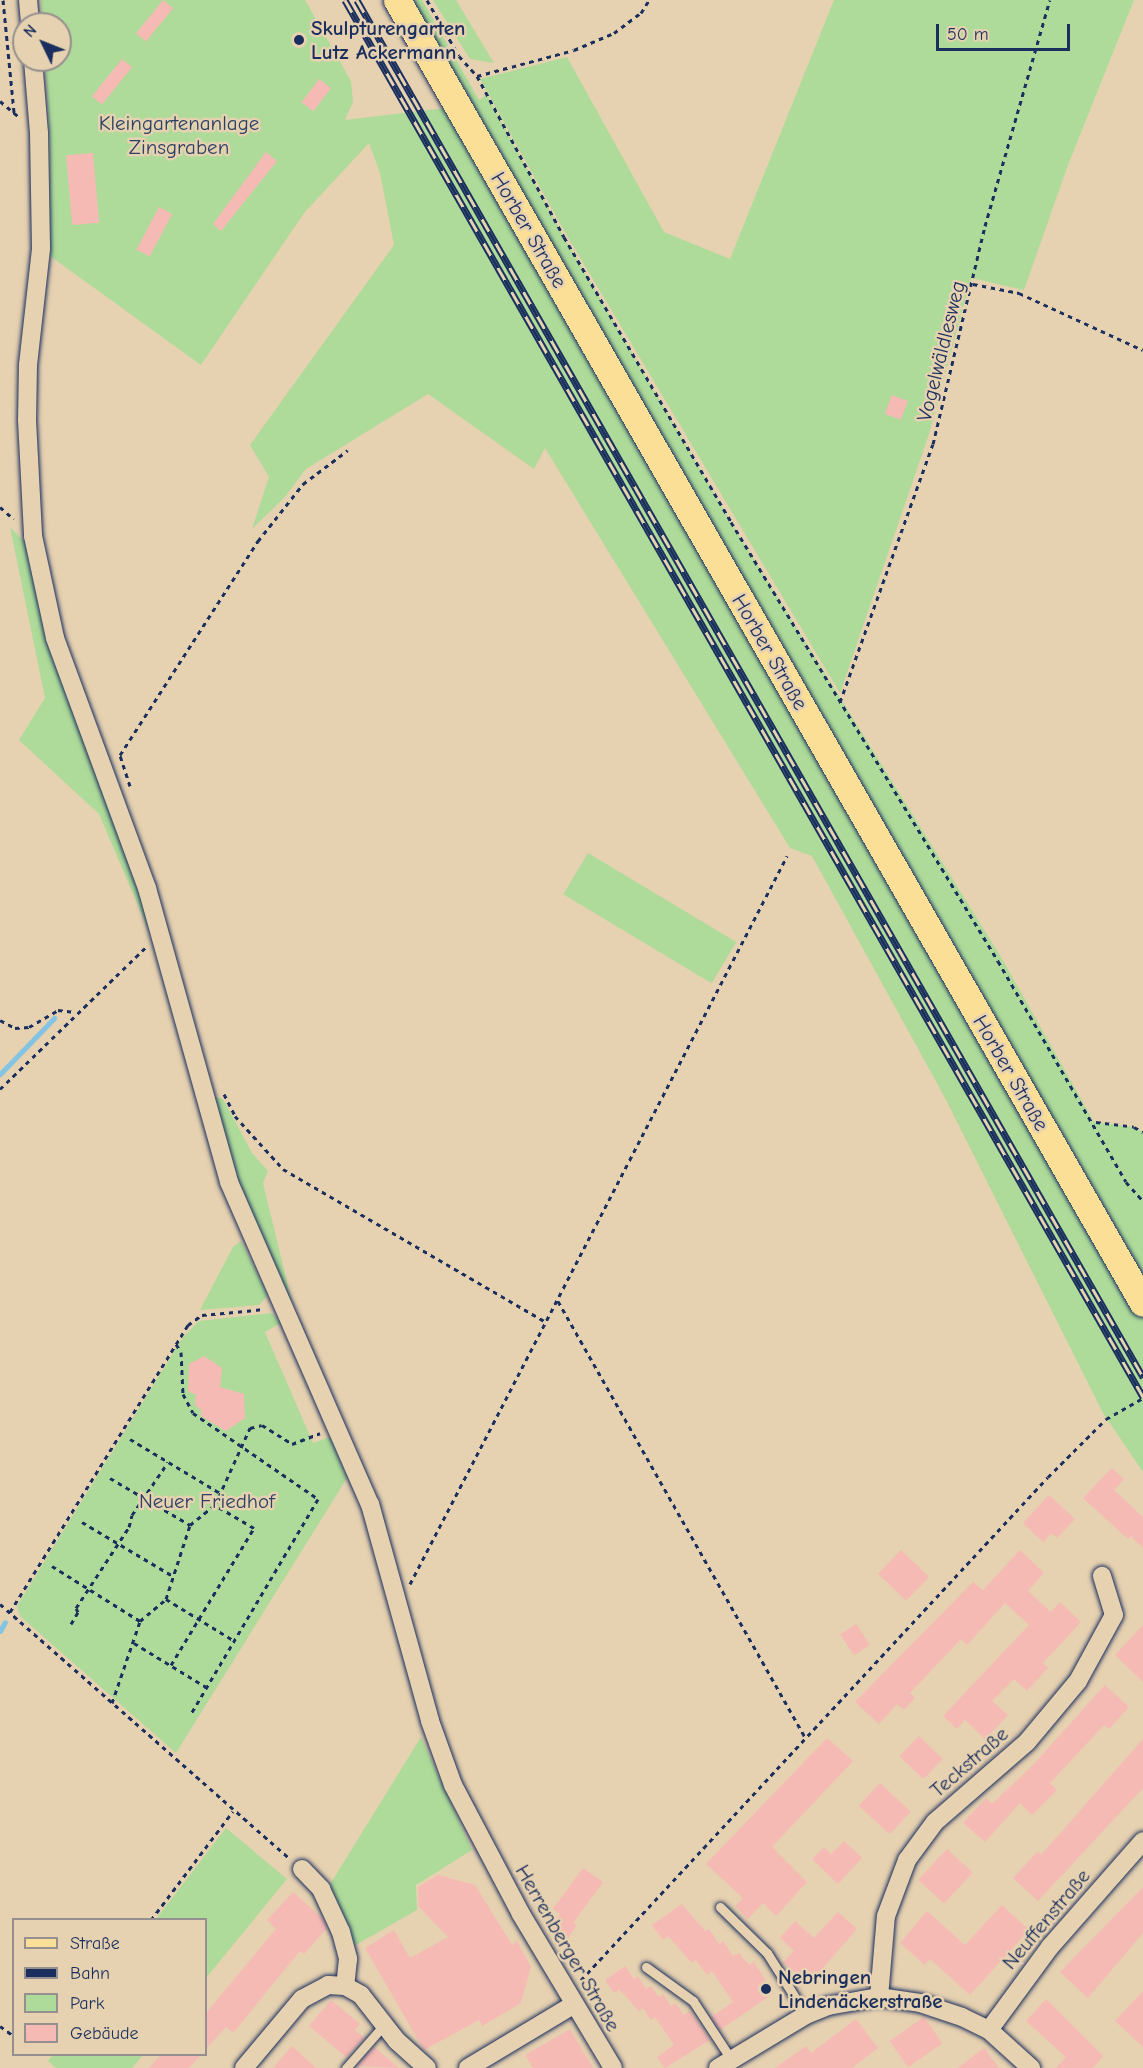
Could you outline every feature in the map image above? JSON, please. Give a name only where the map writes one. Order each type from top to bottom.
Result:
[{"type":"main road","name":"Horber Straße","points":[[397,0],[1143,1303]]},
{"type":"street","name":"Herrenberger Straße","points":[[34,72],[39,134],[40,249],[28,365],[33,536],[55,638],[80,711],[122,814],[160,933],[229,1182],[282,1308],[338,1426],[370,1504],[434,1732],[453,1785],[485,1850],[570,2000],[613,2068]]},
{"type":"street","name":"Teckstraße","points":[[879,1997],[886,1916],[907,1860],[935,1822],[1027,1742],[1073,1688],[1114,1615],[1102,1576]]},
{"type":"street","name":"Neuffenstraße","points":[[989,2030],[1065,1929],[1143,1841]]},
{"type":"street","points":[[302,1869],[321,1888],[341,1932],[348,1959],[345,1986]]},
{"type":"street","points":[[244,2068],[314,1990],[328,1985],[345,1986],[361,1995],[383,2026],[427,2068]]},
{"type":"street","points":[[724,2063],[806,2014],[828,2006],[879,1997],[935,2007],[989,2030],[1031,2068]]},
{"type":"street","points":[[468,2068],[570,2000]]},
{"type":"lane","points":[[720,1907],[767,1953],[806,2014]]},
{"type":"lane","points":[[646,1966],[693,2001],[724,2063]]},
{"type":"lane","points":[[346,2068],[383,2026]]},
{"type":"path","points":[[3,0],[14,113]]},
{"type":"path","points":[[427,0],[459,56],[477,76],[564,237],[840,702],[998,961],[1064,1079],[1095,1122],[1126,1182],[1143,1200]]},
{"type":"path","points":[[477,76],[584,46],[614,33],[641,13],[649,0]]},
{"type":"path","name":"Vogelwäldlesweg","points":[[840,702],[933,444],[985,226],[1050,0]]},
{"type":"path","points":[[973,284],[1019,293],[1143,350]]},
{"type":"path","points":[[131,789],[120,755],[258,541],[303,484],[348,450]]},
{"type":"path","points":[[399,1607],[787,856]]},
{"type":"path","points":[[0,1089],[75,1012],[160,933]]},
{"type":"path","points":[[0,1020],[15,1028],[29,1028],[58,1010],[75,1012]]},
{"type":"path","points":[[223,1091],[235,1116],[283,1169],[546,1322]]},
{"type":"path","points":[[1095,1122],[1134,1127],[1143,1132]]},
{"type":"path","points":[[558,1301],[805,1737]]},
{"type":"path","points":[[10,1612],[188,1325],[202,1315],[282,1308]]},
{"type":"path","points":[[176,1344],[181,1352],[183,1394],[193,1413],[230,1436],[238,1446],[318,1499],[191,1714]]},
{"type":"path","points":[[570,2000],[805,1737],[1106,1419],[1143,1398]]},
{"type":"path","points":[[112,1702],[140,1621],[166,1599],[190,1525],[215,1505],[238,1446],[250,1428],[262,1425],[292,1444],[338,1426]]},
{"type":"path","points":[[130,1439],[220,1493]]},
{"type":"path","points":[[71,1624],[88,1589],[119,1544],[143,1498],[168,1462]]},
{"type":"path","points":[[110,1478],[190,1525]]},
{"type":"path","points":[[171,1665],[197,1618],[228,1575],[254,1528],[215,1505]]},
{"type":"path","points":[[82,1522],[173,1576]]},
{"type":"path","points":[[52,1566],[140,1621]]},
{"type":"path","points":[[166,1599],[233,1640]]},
{"type":"path","points":[[0,1604],[233,1811],[302,1869]]},
{"type":"path","points":[[134,1643],[206,1687]]},
{"type":"path","points":[[153,1918],[233,1811]]},
{"type":"green space","name":"Kleingartenanlage Zinsgraben","points":[[41,0],[305,0],[351,81],[353,102],[345,120],[471,105],[410,0],[422,0],[479,100],[487,95],[564,237],[731,522],[1001,957],[1094,1122],[1134,1127],[1143,1132],[1143,1472],[1103,1413],[944,1096],[812,856],[790,848],[545,448],[534,469],[428,394],[306,469],[284,498],[252,529],[269,477],[250,445],[394,245],[380,173],[369,143],[304,213],[201,365],[50,256],[50,141],[46,72],[72,72],[72,12],[42,12]]},
{"type":"green space","points":[[433,0],[456,0],[494,63],[470,59]]},
{"type":"green space","points":[[834,0],[1134,0],[1068,165],[1024,290],[971,278],[929,434],[840,693],[566,234],[480,79],[567,57],[664,232],[730,259]]},
{"type":"green space","points":[[10,527],[30,547],[152,923],[149,931],[99,814],[19,740],[45,698]]},
{"type":"green space","points":[[588,853],[736,942],[712,983],[563,894]]},
{"type":"green space","points":[[214,1097],[223,1099],[252,1153],[268,1171],[263,1183],[293,1307],[233,1171]]},
{"type":"green space","points":[[241,1241],[268,1295],[259,1305],[200,1310],[233,1247]]},
{"type":"green space","name":"Neuer Friedhof","points":[[272,1313],[281,1323],[265,1332],[313,1443],[330,1437],[347,1478],[176,1753],[20,1616],[17,1606],[183,1337],[199,1321]]},
{"type":"green space","points":[[421,1737],[472,1850],[416,1885],[417,1910],[354,1946],[329,1886]]},
{"type":"green space","points":[[226,1828],[287,1879],[207,1977],[207,1918],[157,1918]]},
{"type":"green space","points":[[52,2056],[142,2056],[132,2068],[56,2068],[48,2061]]},
{"type":"building","points":[[163,0],[173,8],[146,42],[136,33]]},
{"type":"building","points":[[122,59],[132,67],[102,104],[92,96]]},
{"type":"building","points":[[319,79],[331,88],[314,111],[302,102]]},
{"type":"building","points":[[266,152],[277,161],[221,231],[213,224]]},
{"type":"building","points":[[93,153],[99,223],[72,225],[66,155]]},
{"type":"building","points":[[159,207],[172,214],[150,256],[136,249]]},
{"type":"building","points":[[892,395],[908,401],[901,420],[885,414]]},
{"type":"building","points":[[204,1356],[222,1368],[220,1387],[244,1394],[245,1418],[226,1431],[201,1416],[201,1410],[195,1405],[196,1395],[188,1391],[189,1364]]},
{"type":"building","points":[[1112,1468],[1124,1479],[1114,1490],[1143,1517],[1143,1548],[1131,1536],[1128,1539],[1083,1498]]},
{"type":"building","points":[[1049,1495],[1075,1519],[1057,1538],[1051,1533],[1043,1542],[1023,1523]]},
{"type":"building","points":[[901,1550],[929,1577],[906,1601],[878,1574]]},
{"type":"building","points":[[1020,1550],[1044,1573],[1028,1591],[1051,1612],[1060,1602],[1081,1622],[1043,1663],[1048,1668],[1027,1691],[1014,1679],[992,1701],[1008,1715],[985,1739],[965,1720],[957,1729],[943,1716],[1029,1625],[1005,1603],[967,1645],[961,1639],[910,1693],[915,1698],[904,1710],[897,1704],[879,1724],[855,1702],[973,1582],[983,1590]]},
{"type":"building","points":[[856,1624],[870,1645],[854,1655],[840,1635]]},
{"type":"building","points":[[1143,1625],[1143,1682],[1115,1655]]},
{"type":"building","points":[[1105,1685],[1129,1707],[1109,1729],[1104,1725],[1050,1783],[1057,1790],[1032,1815],[1020,1803],[985,1842],[963,1823],[986,1798],[992,1804],[1032,1766]]},
{"type":"building","points":[[919,1736],[943,1759],[923,1779],[900,1756]]},
{"type":"building","points":[[827,1738],[853,1761],[772,1847],[807,1882],[776,1916],[763,1903],[748,1919],[735,1906],[743,1898],[706,1864]]},
{"type":"building","points":[[1143,1739],[1143,1788],[1038,1901],[1013,1878],[1037,1852],[1041,1855]]},
{"type":"building","points":[[880,1783],[911,1812],[890,1834],[859,1806]]},
{"type":"building","points":[[844,1841],[862,1858],[838,1884],[812,1859],[824,1847],[831,1854]]},
{"type":"building","points":[[947,1849],[973,1873],[944,1904],[918,1880]]},
{"type":"building","points":[[583,1868],[603,1882],[573,1923],[577,1925],[567,1940],[550,1928],[560,1914],[553,1909]]},
{"type":"building","points":[[438,1875],[475,1885],[512,1945],[517,1941],[531,1967],[521,2003],[482,2026],[479,2020],[424,2050],[365,1948],[394,1930],[410,1958],[448,1937],[419,1907],[418,1887]]},
{"type":"building","points":[[1143,1887],[1143,1933],[1088,1998],[1060,1972]]},
{"type":"building","points":[[293,1892],[323,1919],[327,1928],[304,1954],[300,1951],[233,2033],[226,2027],[207,2048],[207,2012],[276,1929],[267,1920]]},
{"type":"building","points":[[682,1904],[705,1931],[709,1929],[719,1944],[723,1941],[733,1956],[739,1953],[749,1965],[754,1962],[774,1993],[720,2030],[711,2017],[733,2002],[712,1971],[707,1975],[696,1960],[692,1963],[668,1936],[663,1940],[652,1925]]},
{"type":"building","points":[[1002,1905],[1029,1930],[970,1995],[930,1959],[925,1965],[900,1943],[927,1911],[965,1945]]},
{"type":"building","points":[[838,1912],[857,1929],[808,1985],[783,1962],[794,1951],[780,1938],[795,1921],[814,1938]]},
{"type":"building","points":[[625,1966],[634,1979],[638,1976],[646,1989],[651,1986],[659,1997],[663,1994],[671,2006],[675,2003],[684,2015],[690,2011],[710,2040],[665,2068],[657,2057],[674,2045],[655,2017],[651,2020],[643,2008],[639,2011],[619,1989],[614,1993],[605,1980]]},
{"type":"building","points":[[1143,1991],[1143,2047],[1115,2021]]},
{"type":"building","points":[[1046,1999],[1103,2056],[1093,2068],[1056,2068],[1066,2057],[1026,2021]]},
{"type":"building","points":[[331,2000],[360,2024],[355,2030],[364,2038],[346,2057],[309,2026]]},
{"type":"building","points":[[924,2017],[942,2043],[908,2067],[890,2041]]},
{"type":"building","points":[[856,2019],[878,2048],[852,2068],[775,2068],[806,2046],[811,2053]]},
{"type":"building","points":[[570,2029],[593,2068],[533,2068],[525,2055]]},
{"type":"building","points":[[292,2046],[316,2068],[273,2068]]},
{"type":"building","points":[[374,2047],[385,2056],[399,2068],[357,2066]]},
{"type":"building","points":[[984,2048],[999,2068],[958,2068]]},
{"type":"building","points":[[160,2056],[200,2056],[189,2068],[149,2068]]},
{"type":"waterway","points":[[0,1074],[54,1018]]},
{"type":"waterway","points":[[0,1631],[5,1622]]},
{"type":"railway","points":[[345,0],[1143,1397]]},
{"type":"railway","points":[[357,0],[1143,1377]]},
{"type":"place","name":"Skulpturengarten Lutz Ackermann","points":[[299,40]]},
{"type":"place","name":"Nebringen Lindenäckerstraße","points":[[766,1989]]}]
